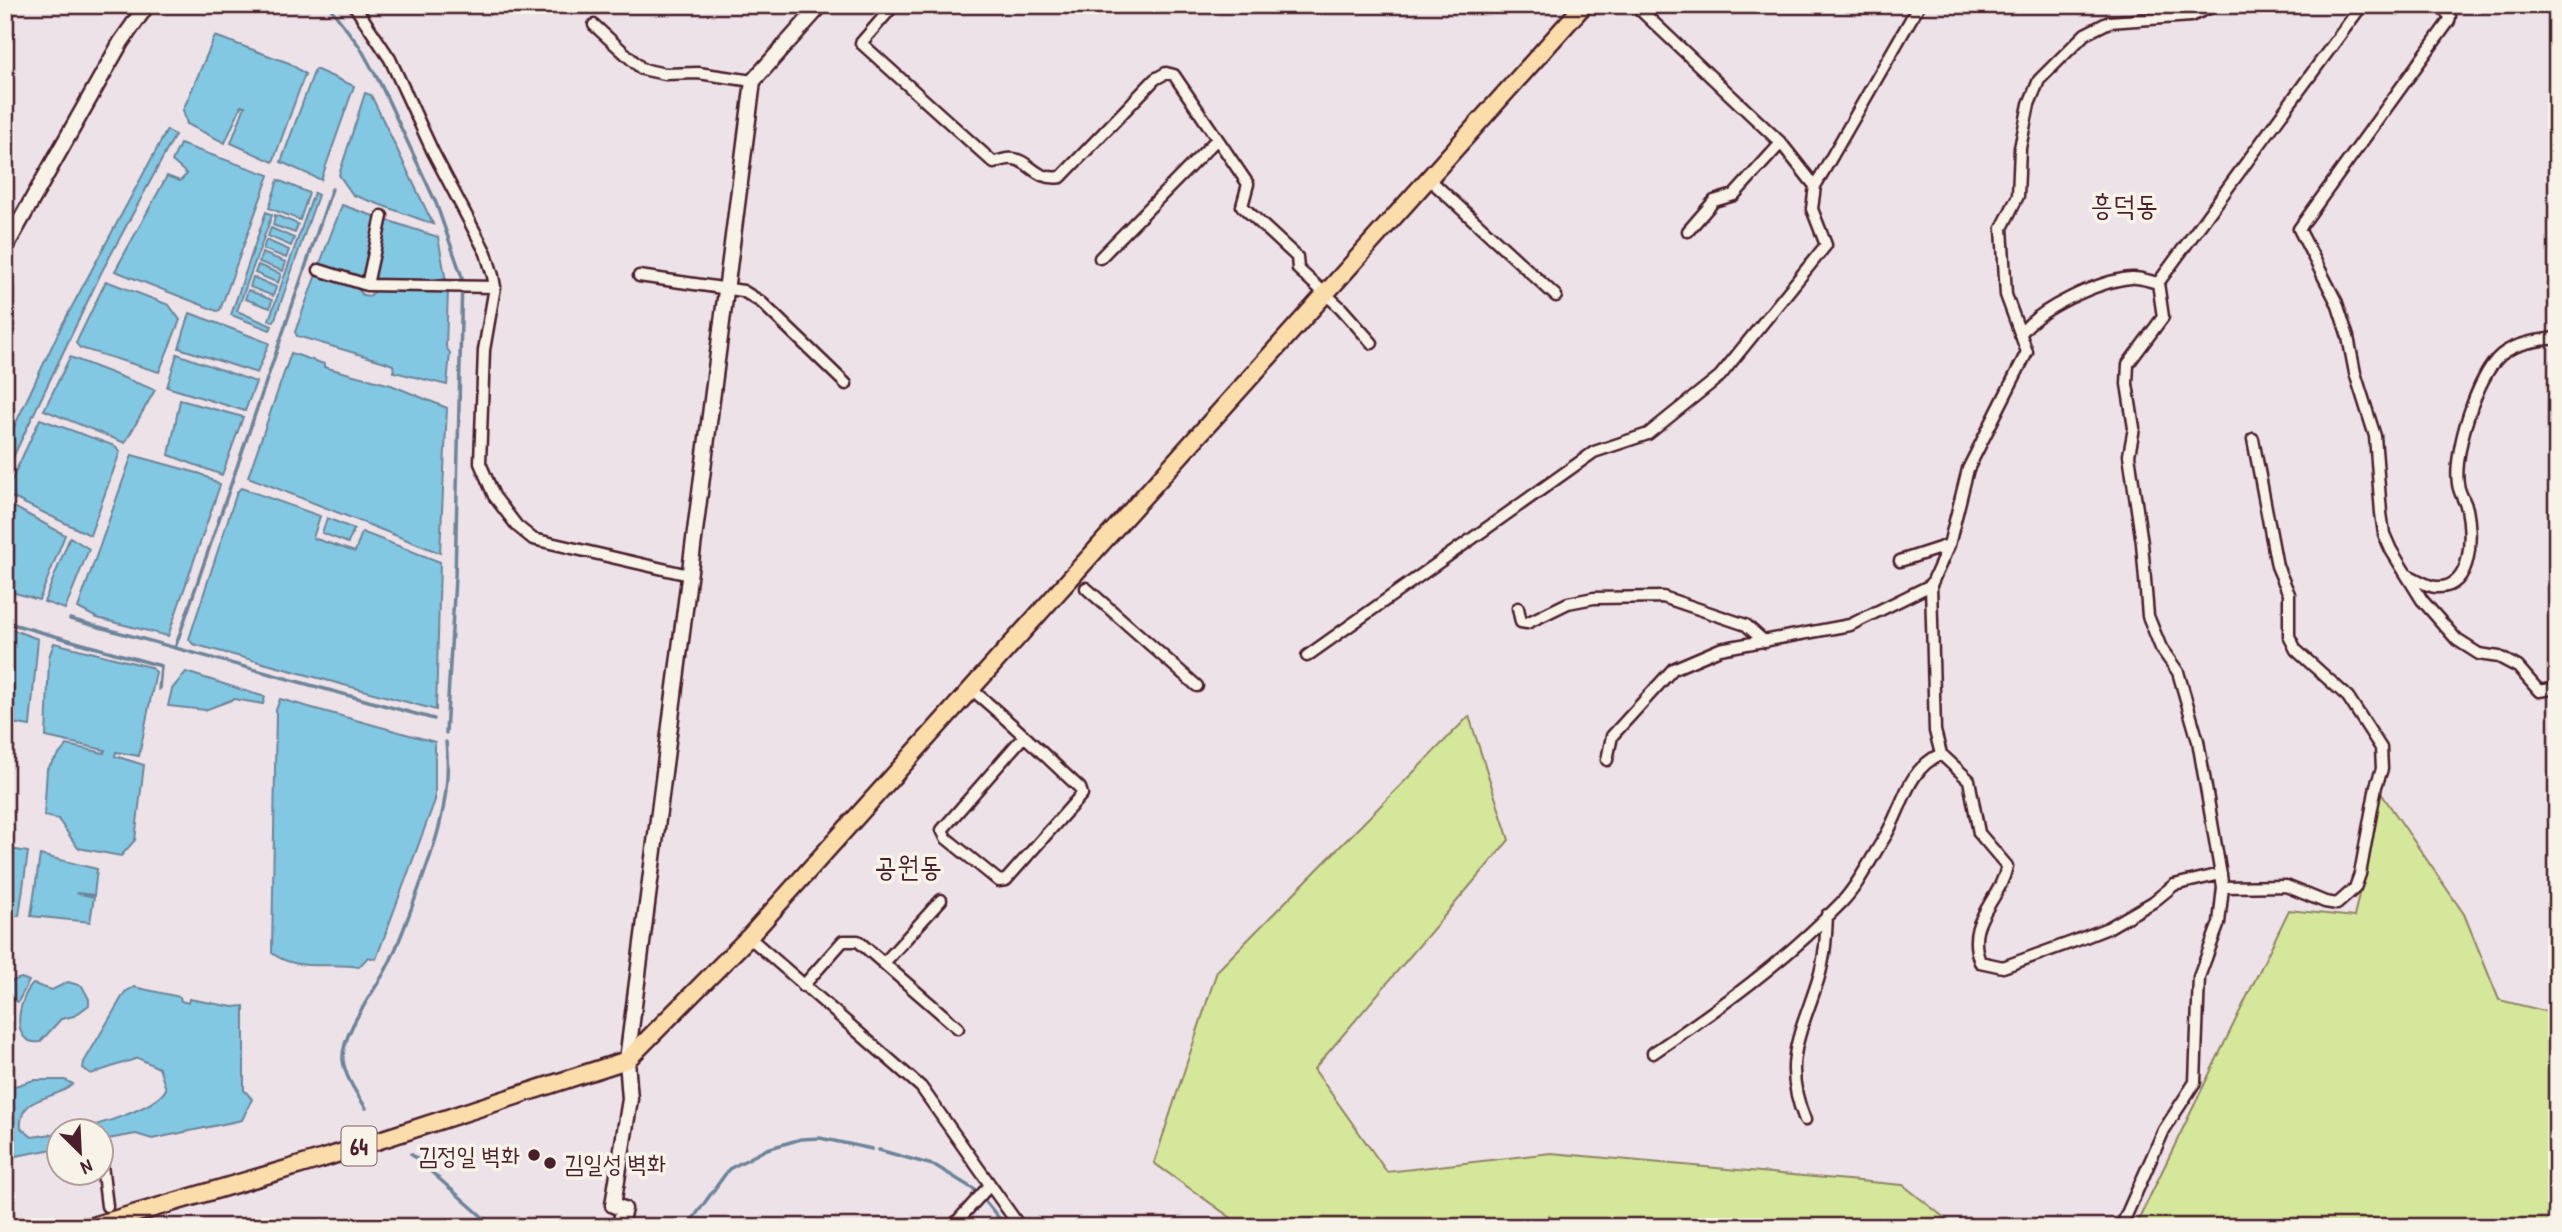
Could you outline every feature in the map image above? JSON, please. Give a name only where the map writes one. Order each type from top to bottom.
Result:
[{"type":"main road","points":[[5,248],[121,42],[147,5]]},
{"type":"main road","points":[[619,1227],[624,1209],[613,1205],[630,1098],[627,1060],[753,81],[821,5]]},
{"type":"main road","points":[[627,1060],[749,937],[1584,5]]},
{"type":"main road","name":"64","points":[[89,1227],[320,1158],[627,1060]]},
{"type":"street","points":[[354,5],[390,59],[433,152],[485,253],[495,287],[484,350],[480,463],[494,496],[517,526],[533,539],[689,575]]},
{"type":"street","points":[[894,5],[860,43],[994,163],[1008,157],[1021,158],[1039,176],[1061,177],[1155,79],[1166,73],[1174,75],[1248,184],[1242,206],[1297,257],[1298,269],[1372,344]]},
{"type":"street","points":[[1635,5],[1780,144],[1815,186]]},
{"type":"street","points":[[1307,656],[1594,452],[1647,434],[1720,376],[1826,245],[1812,209],[1815,186],[1919,5]]},
{"type":"street","points":[[2216,5],[2191,16],[2109,22],[2085,34],[2039,80],[2029,104],[2020,148],[2018,196],[2002,228],[2006,295],[2027,352],[1968,469],[1949,545],[1931,585],[1935,731],[1941,754],[1969,780],[1979,833],[2007,866],[2004,879],[1975,932],[1974,946],[1980,962],[2003,967],[2075,941],[2108,928],[2153,902],[2174,885],[2221,874]]},
{"type":"street","points":[[2121,1227],[2164,1129],[2195,1082],[2199,977],[2219,923],[2223,887],[2198,741],[2178,672],[2161,648],[2148,616],[2142,543],[2129,454],[2134,428],[2127,384],[2128,364],[2163,317],[2158,283],[2362,5]]},
{"type":"street","points":[[2439,5],[2450,16],[2449,20],[2299,229],[2331,291],[2348,337],[2355,373],[2375,436],[2384,534],[2406,574],[2422,600],[2457,639],[2479,654],[2499,657],[2518,667],[2539,691],[2557,688]]},
{"type":"street","points":[[594,25],[642,69],[665,74],[698,73],[753,81]]},
{"type":"street","points":[[1100,258],[1217,139]]},
{"type":"street","points":[[1688,231],[1714,201],[1734,195],[1780,144]]},
{"type":"street","points":[[1429,179],[1556,296]]},
{"type":"street","points":[[366,285],[382,216]]},
{"type":"street","points":[[319,270],[366,285],[495,287]]},
{"type":"street","points":[[639,276],[743,291],[761,302],[846,384]]},
{"type":"street","points":[[2020,335],[2036,316],[2090,291],[2133,277],[2158,283]]},
{"type":"street","points":[[2406,574],[2436,587],[2448,584],[2462,575],[2469,557],[2470,533],[2467,509],[2458,485],[2458,461],[2469,415],[2490,367],[2502,354],[2540,340],[2557,338]]},
{"type":"street","points":[[2223,887],[2286,886],[2325,902],[2337,904],[2348,896],[2360,874],[2376,786],[2382,769],[2381,748],[2348,697],[2296,650],[2289,636],[2289,594],[2277,566],[2253,439]]},
{"type":"street","points":[[1900,561],[1949,545]]},
{"type":"street","points":[[1608,760],[1612,736],[1674,669],[1720,649],[1850,625],[1931,585]]},
{"type":"street","points":[[1086,588],[1197,686]]},
{"type":"street","points":[[1518,608],[1521,622],[1527,623],[1568,603],[1594,598],[1663,597],[1746,625],[1765,642]]},
{"type":"street","points":[[971,689],[1024,736],[1080,788],[1082,794],[1006,880],[999,881],[946,838],[942,830],[1024,736]]},
{"type":"street","points":[[1653,1053],[1738,996],[1843,901],[1887,834],[1912,777],[1928,759],[1941,754]]},
{"type":"street","points":[[885,962],[941,900]]},
{"type":"street","points":[[1805,1120],[1794,1090],[1794,1055],[1797,1036],[1826,948],[1827,915]]},
{"type":"street","points":[[749,937],[921,1087],[1020,1227]]},
{"type":"street","points":[[803,986],[843,941],[859,941],[958,1028]]},
{"type":"street","points":[[952,1227],[990,1185]]},
{"type":"street","points":[[105,1186],[107,1206]]},
{"type":"green space","points":[[1469,716],[1509,840],[1314,1069],[1387,1172],[1551,1153],[1903,1185],[1956,1227],[1563,1227],[1549,1216],[1534,1227],[1244,1227],[1154,1163],[1217,971]]},
{"type":"green space","points":[[2381,793],[2464,914],[2499,1000],[2557,1014],[2557,1227],[2135,1227],[2289,910],[2354,917]]},
{"type":"water","points":[[215,36],[289,63],[305,74],[273,162],[231,143],[245,106],[241,106],[225,143],[187,124],[183,110]]},
{"type":"water","points":[[315,69],[354,86],[321,180],[281,162]]},
{"type":"water","points":[[365,93],[371,95],[433,224],[353,195],[339,175]]},
{"type":"water","points":[[167,130],[175,135],[101,273],[5,474],[5,446],[61,327]]},
{"type":"water","points":[[180,144],[269,175],[220,310],[217,311],[115,271],[167,176],[180,181],[187,174],[172,161]]},
{"type":"water","points":[[278,180],[309,193],[300,220],[269,208]]},
{"type":"water","points":[[314,193],[318,195],[274,322],[269,320]]},
{"type":"water","points":[[342,205],[379,218],[364,276],[357,278],[319,266]]},
{"type":"water","points":[[266,212],[272,215],[237,311],[272,326],[270,330],[231,315]]},
{"type":"water","points":[[275,215],[298,224],[295,233],[273,225]]},
{"type":"water","points":[[383,219],[438,237],[446,281],[377,282],[369,276]]},
{"type":"water","points":[[271,228],[294,238],[291,246],[268,236]]},
{"type":"water","points":[[266,240],[289,250],[286,258],[263,249]]},
{"type":"water","points":[[262,253],[286,262],[283,271],[259,262]]},
{"type":"water","points":[[258,265],[281,274],[278,283],[255,273]]},
{"type":"water","points":[[317,272],[355,285],[363,295],[369,296],[378,289],[448,290],[446,347],[450,353],[447,385],[394,372],[393,365],[385,362],[297,336],[295,332]]},
{"type":"water","points":[[253,277],[276,287],[273,296],[250,287]]},
{"type":"water","points":[[106,281],[169,305],[180,320],[159,372],[80,348],[76,343]]},
{"type":"water","points":[[248,290],[272,300],[270,308],[245,299]]},
{"type":"water","points":[[190,313],[269,343],[257,373],[179,348]]},
{"type":"water","points":[[291,353],[324,364],[324,367],[391,385],[447,408],[440,553],[248,477]]},
{"type":"water","points":[[177,354],[256,382],[245,411],[167,387]]},
{"type":"water","points":[[70,357],[155,390],[125,443],[44,410]]},
{"type":"water","points":[[180,400],[243,417],[222,475],[169,455]]},
{"type":"water","points":[[40,419],[115,446],[120,452],[90,535],[5,494]]},
{"type":"water","points":[[132,455],[201,474],[220,485],[168,636],[97,618],[78,608]]},
{"type":"water","points":[[241,488],[320,516],[313,538],[355,552],[362,532],[440,562],[436,710],[193,644],[189,639],[237,492]]},
{"type":"water","points":[[5,502],[65,535],[39,600],[5,590]]},
{"type":"water","points":[[327,518],[354,529],[348,543],[322,533]]},
{"type":"water","points":[[70,537],[89,549],[65,609],[44,602]]},
{"type":"water","points":[[5,627],[38,639],[30,726],[5,722]]},
{"type":"water","points":[[54,643],[150,667],[156,672],[139,756],[116,752],[115,756],[144,765],[135,840],[121,856],[78,848],[58,819],[44,816],[47,769],[67,745],[104,753],[105,750],[46,737],[49,657]]},
{"type":"water","points":[[186,672],[265,697],[263,704],[234,699],[205,710],[168,706],[172,689]]},
{"type":"water","points":[[280,699],[435,742],[435,800],[376,959],[368,957],[359,967],[303,965],[292,963],[272,953],[276,710]]},
{"type":"water","points":[[5,848],[28,852],[19,916],[5,915]]},
{"type":"water","points":[[40,855],[97,869],[94,895],[76,893],[94,897],[90,922],[31,916]]},
{"type":"water","points":[[21,978],[29,981],[18,1002],[5,996],[6,983]]},
{"type":"water","points":[[68,982],[82,986],[89,1005],[74,1016],[61,1019],[40,1042],[24,1037],[20,1029],[20,1010],[33,984],[52,990]]},
{"type":"water","points":[[134,987],[180,997],[181,1001],[188,1003],[189,999],[233,1007],[244,1006],[244,1090],[252,1099],[242,1120],[152,1139],[136,1134],[116,1138],[116,1118],[150,1103],[166,1089],[159,1068],[138,1058],[91,1074],[83,1068],[125,992]]},
{"type":"water","points":[[34,1080],[65,1080],[73,1084],[25,1109],[21,1128],[32,1137],[46,1135],[46,1150],[5,1158],[5,1089]]},
{"type":"waterway","points":[[328,5],[360,47],[381,85],[436,203],[462,277],[455,578],[446,733]]},
{"type":"waterway","points":[[175,648],[332,189]]},
{"type":"waterway","points":[[70,619],[434,719]]},
{"type":"waterway","points":[[5,622],[161,666],[159,689]]},
{"type":"waterway","points":[[366,1108],[346,1073],[344,1050],[352,1027],[392,956],[428,864],[444,805],[447,784],[446,742]]},
{"type":"waterway","points":[[687,1227],[729,1169],[767,1149],[801,1139],[820,1138],[872,1149]]},
{"type":"waterway","points":[[879,1150],[936,1166],[975,1190]]},
{"type":"waterway","points":[[411,1154],[494,1227]]},
{"type":"waterway","points":[[986,1202],[1006,1227]]},
{"type":"place","name":"김정일 벽화","points":[[534,1155]]},
{"type":"place","name":"김일성 벽화","points":[[550,1163]]},
{"type":"district","name":"흥덕동","points":[[2124,205]]},
{"type":"district","name":"공원동","points":[[908,866]]}]
